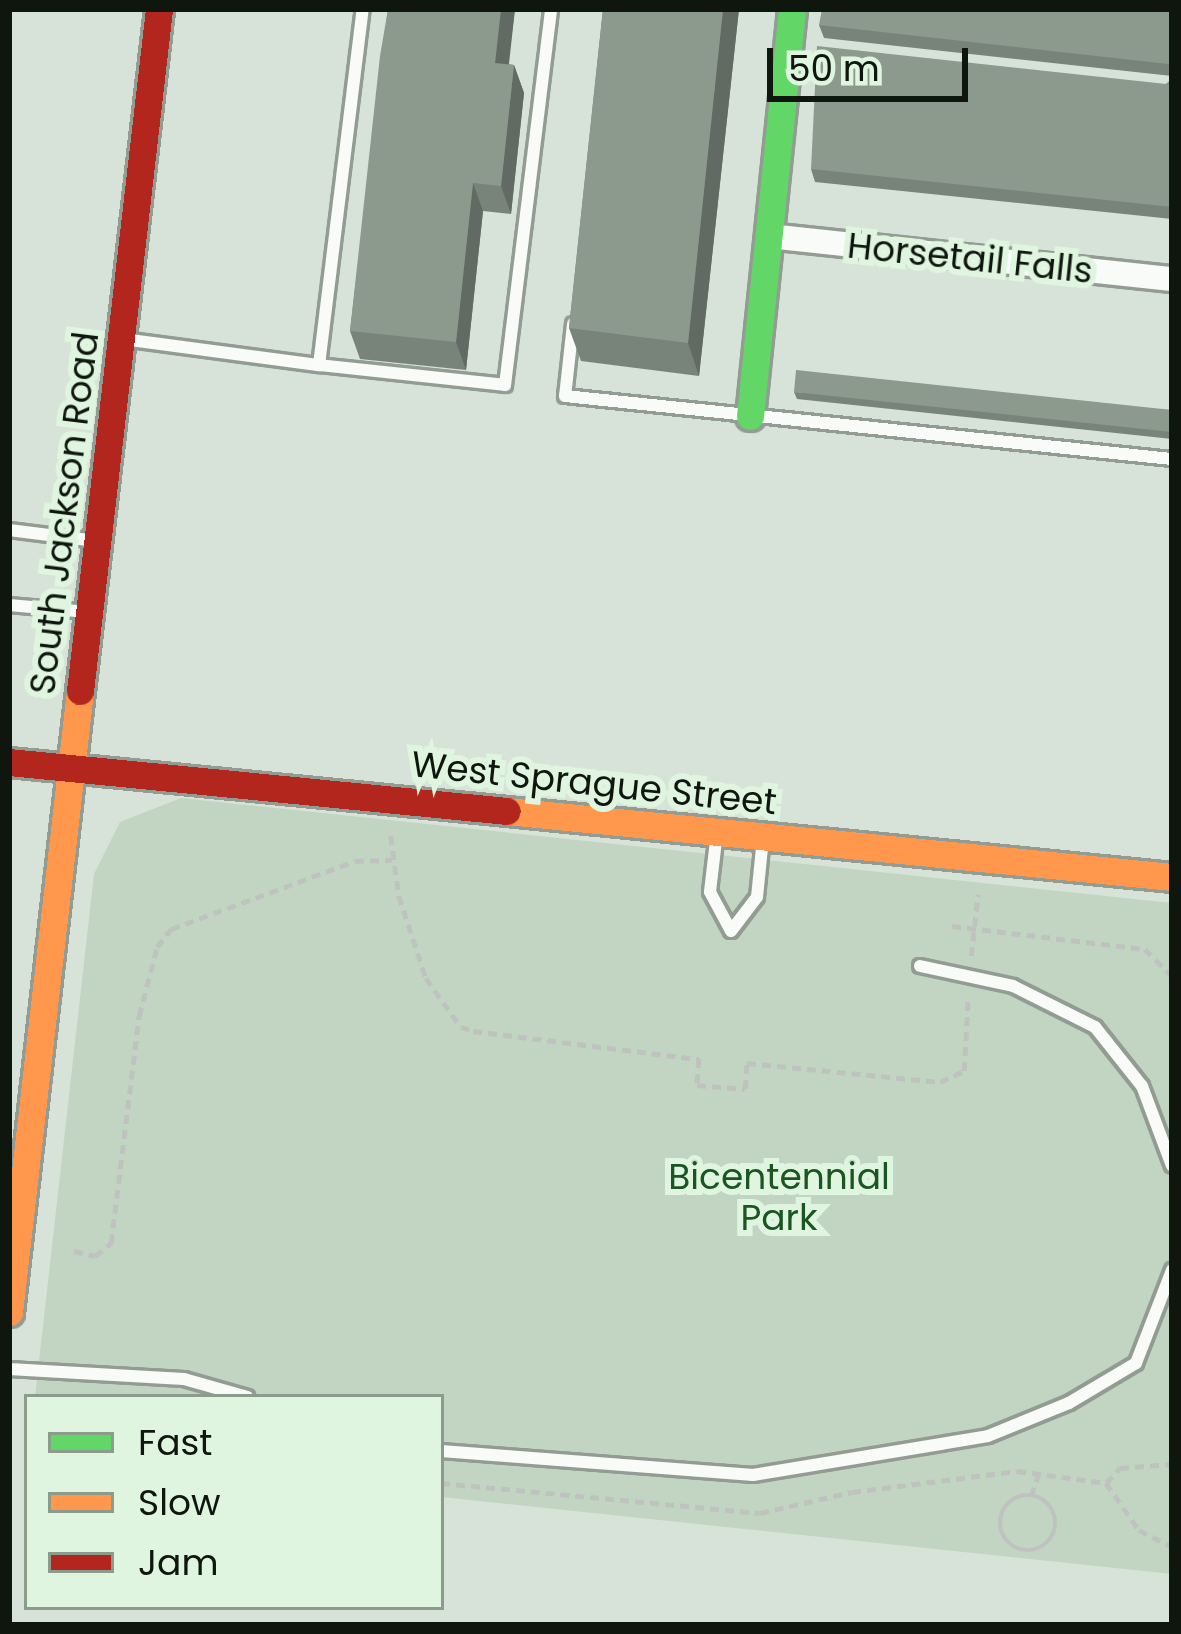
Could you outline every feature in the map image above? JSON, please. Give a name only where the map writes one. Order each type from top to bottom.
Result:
[{"type":"street","name":"South Jackson Road","points":[[9,1312],[159,9]]},
{"type":"street","points":[[750,416],[769,236],[800,46],[792,9]]},
{"type":"street","name":"Horsetail Falls","points":[[769,236],[1172,279]]},
{"type":"street","name":"West Sprague Street","points":[[9,762],[1172,877]]},
{"type":"lane","points":[[320,365],[363,9]]},
{"type":"lane","points":[[121,339],[505,386],[551,9]]},
{"type":"lane","points":[[575,305],[565,396],[1172,459]]},
{"type":"lane","points":[[9,530],[97,541]]},
{"type":"lane","points":[[9,605],[89,612]]},
{"type":"lane","points":[[717,831],[710,892],[730,931],[757,897],[764,836]]},
{"type":"lane","points":[[920,966],[1013,986],[1095,1027],[1142,1086],[1172,1166]]},
{"type":"lane","points":[[444,1450],[753,1474],[988,1436],[1069,1403],[1136,1363],[1172,1270]]},
{"type":"lane","points":[[9,1370],[184,1379],[236,1394]]},
{"type":"path","points":[[391,836],[392,860],[425,978],[460,1027],[699,1059],[697,1085],[745,1089],[747,1063],[955,1077],[964,1070],[977,894]]},
{"type":"path","points":[[74,1251],[95,1256],[111,1243],[140,1016],[157,947],[171,929],[355,861],[392,860]]},
{"type":"path","points":[[952,926],[1145,949],[1172,976]]},
{"type":"path","points":[[1172,1464],[1120,1468],[1106,1483],[1139,1530],[1172,1547]]},
{"type":"path","points":[[1031,1496],[1039,1473]]},
{"type":"path","points":[[1031,1496],[1054,1512],[1055,1531],[1044,1546],[1026,1551],[1009,1545],[1000,1521],[1014,1499],[1031,1496]]},
{"type":"green space","name":"Bicentennial Park","points":[[181,798],[1172,903],[1172,1574],[444,1497],[444,1394],[35,1394],[94,874],[120,822]]},
{"type":"building","points":[[388,9],[501,9],[495,63],[514,65],[501,186],[473,183],[456,342],[350,331]]},
{"type":"building","points":[[603,9],[723,9],[688,343],[569,328]]},
{"type":"building","points":[[822,9],[1172,9],[1172,68],[819,25]]},
{"type":"building","points":[[817,46],[1166,84],[1172,79],[1172,207],[811,169]]},
{"type":"building","points":[[796,370],[1172,410],[1172,432],[794,392]]},
{"type":"traffic: fast","points":[[750,416],[792,9]]},
{"type":"traffic: slow","points":[[9,1312],[80,691]]},
{"type":"traffic: slow","points":[[507,811],[1172,877]]},
{"type":"traffic: jam","points":[[80,691],[159,9]]},
{"type":"traffic: jam","points":[[9,762],[507,811]]}]
